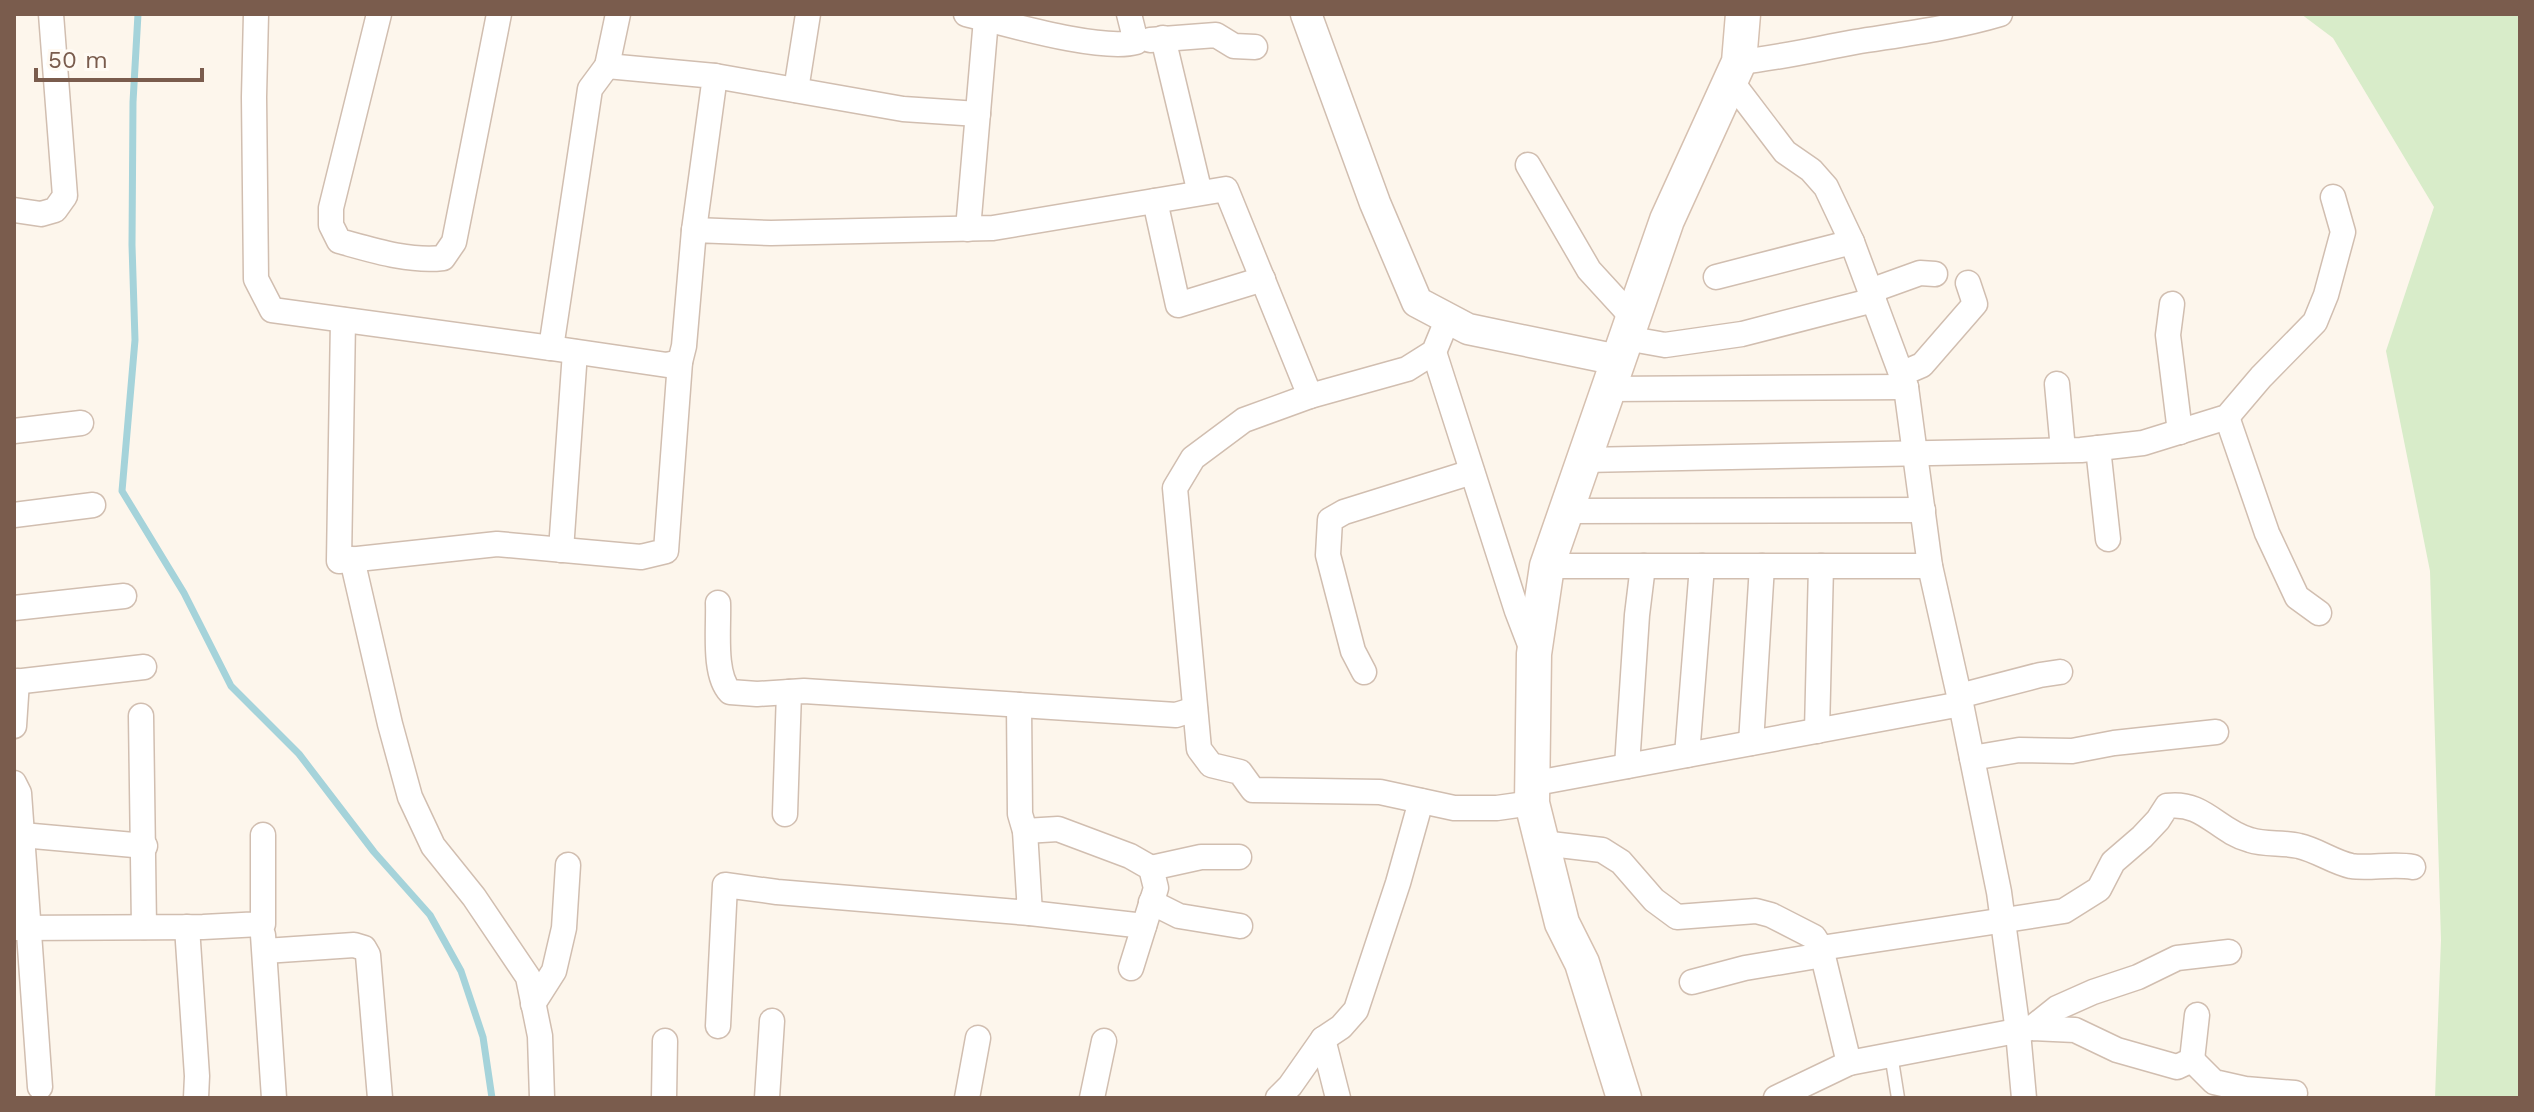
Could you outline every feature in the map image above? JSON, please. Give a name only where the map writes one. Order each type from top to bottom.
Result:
[{"type":"main road","points":[[1624,1098],[1582,963],[1562,923],[1542,843],[1532,793],[1534,654],[1547,566],[1667,220],[1735,72],[1743,14]]},
{"type":"street","points":[[14,210],[41,214],[55,210],[65,196],[51,14]]},
{"type":"street","points":[[256,14],[256,279],[272,310],[667,365],[680,362]]},
{"type":"street","points":[[379,14],[331,208],[331,225],[339,241],[426,260],[443,258],[454,242],[499,14]]},
{"type":"street","points":[[561,550],[563,350],[590,89],[607,66],[618,14]]},
{"type":"street","points":[[796,90],[808,14]]},
{"type":"street","points":[[1129,14],[1136,42]]},
{"type":"street","points":[[1306,14],[1375,203],[1417,302],[1468,329],[1621,351],[1903,380],[1922,365],[1975,304],[1968,283]]},
{"type":"street","points":[[2000,14],[1960,26],[1851,43],[1782,58],[1735,72],[1785,152],[1811,170],[1826,187],[1852,242],[1903,380],[1930,566],[1972,758],[2025,1030],[2024,1098]]},
{"type":"street","points":[[968,229],[978,114],[976,16],[1078,39],[1124,45],[1163,38],[1216,35],[1234,46],[1255,47]]},
{"type":"street","points":[[1163,38],[1198,185],[1204,192]]},
{"type":"street","points":[[607,66],[715,76],[903,109],[978,114]]},
{"type":"street","points":[[343,320],[339,561],[497,544],[641,557],[666,551],[680,362],[715,76]]},
{"type":"street","points":[[1528,165],[1589,270],[1621,351]]},
{"type":"street","points":[[694,230],[771,233],[993,228],[1226,189],[1310,396]]},
{"type":"street","points":[[1584,460],[2098,448],[2143,443],[2227,417],[2315,322],[2326,295],[2343,232],[2333,197]]},
{"type":"street","points":[[1155,201],[1178,305],[1263,279]]},
{"type":"street","points":[[1716,277],[1852,242]]},
{"type":"street","points":[[1621,351],[1742,334],[1872,296],[1920,273],[1935,274]]},
{"type":"street","points":[[2172,304],[2168,335],[2180,432]]},
{"type":"street","points":[[1448,318],[1434,352],[1407,369],[1310,396],[1244,420],[1193,458],[1175,488],[1199,749],[1211,765],[1240,772],[1253,790],[1380,792],[1454,808],[1497,808],[1532,793],[1627,766],[1817,731],[1960,700],[2060,672]]},
{"type":"street","points":[[1434,352],[1517,611],[1534,654]]},
{"type":"street","points":[[2057,384],[2063,450]]},
{"type":"street","points":[[2227,417],[2267,533],[2297,597],[2319,613]]},
{"type":"street","points":[[14,431],[81,423]]},
{"type":"street","points":[[2098,448],[2108,539]]},
{"type":"street","points":[[1364,672],[1353,651],[1328,555],[1330,520],[1344,512],[1472,472]]},
{"type":"street","points":[[14,515],[93,505]]},
{"type":"street","points":[[1566,511],[1923,510]]},
{"type":"street","points":[[352,559],[410,797],[433,846],[474,897],[528,977],[540,1036],[542,1098]]},
{"type":"street","points":[[1547,566],[1930,566]]},
{"type":"street","points":[[1627,766],[1643,566]]},
{"type":"street","points":[[1687,755],[1702,566]]},
{"type":"street","points":[[1751,743],[1762,566]]},
{"type":"street","points":[[1817,731],[1821,566]]},
{"type":"street","points":[[14,608],[124,596]]},
{"type":"street","points":[[718,603],[720,667],[723,684],[730,692],[804,691],[1176,715],[1195,709]]},
{"type":"street","points":[[14,726],[15,682],[144,667]]},
{"type":"street","points":[[785,814],[789,692]]},
{"type":"street","points":[[1019,705],[1020,814],[1025,831],[1030,913]]},
{"type":"street","points":[[141,716],[144,927]]},
{"type":"street","points":[[1972,758],[2019,750],[2072,751],[2114,743],[2216,732]]},
{"type":"street","points":[[14,766],[22,835],[22,928],[40,1087]]},
{"type":"street","points":[[1278,1098],[1323,1039],[1341,1027],[1356,1010],[1421,801]]},
{"type":"street","points":[[1692,982],[1822,952],[2064,911],[2099,889],[2113,862],[2142,837],[2167,806],[2182,804],[2200,809],[2228,830],[2252,841],[2300,846],[2352,866],[2395,864],[2413,867]]},
{"type":"street","points":[[1025,831],[1058,829],[1130,856],[1151,868],[1201,857],[1239,857]]},
{"type":"street","points":[[22,835],[145,846]]},
{"type":"street","points":[[263,835],[263,924],[274,1098]]},
{"type":"street","points":[[1542,843],[1602,850],[1621,862],[1654,900],[1677,917],[1756,911],[1771,915],[1814,937],[1822,952],[1849,1063]]},
{"type":"street","points":[[533,1004],[554,971],[564,928],[568,865]]},
{"type":"street","points":[[1131,968],[1156,888],[1151,868]]},
{"type":"street","points":[[718,1026],[725,885],[1144,926]]},
{"type":"street","points":[[1151,902],[1179,916],[1240,926]]},
{"type":"street","points":[[22,928],[263,924]]},
{"type":"street","points":[[187,927],[196,1098]]},
{"type":"street","points":[[265,951],[354,945],[364,948],[368,955],[380,1098]]},
{"type":"street","points":[[2025,1030],[2057,1008],[2138,977],[2177,958],[2229,952]]},
{"type":"street","points":[[2197,1015],[2192,1060],[2211,1090],[2295,1093]]},
{"type":"street","points":[[767,1098],[772,1021]]},
{"type":"street","points":[[1776,1098],[1849,1063],[2025,1030],[2075,1030],[2117,1050],[2177,1067],[2192,1060]]},
{"type":"street","points":[[967,1098],[978,1038]]},
{"type":"street","points":[[1323,1039],[1338,1098]]},
{"type":"street","points":[[664,1098],[665,1041]]},
{"type":"street","points":[[1092,1098],[1104,1041]]},
{"type":"street","points":[[1827,1074],[1831,1098]]},
{"type":"lane","points":[[1891,1054],[1898,1098]]},
{"type":"green space","points":[[2301,14],[2520,14],[2520,1098],[2435,1098],[2441,940],[2430,571],[2386,351],[2434,207],[2333,38]]},
{"type":"waterway","points":[[138,14],[133,102],[135,340],[122,491],[184,593],[231,686],[299,754],[374,852],[430,915],[461,971],[483,1037],[492,1098]]}]
